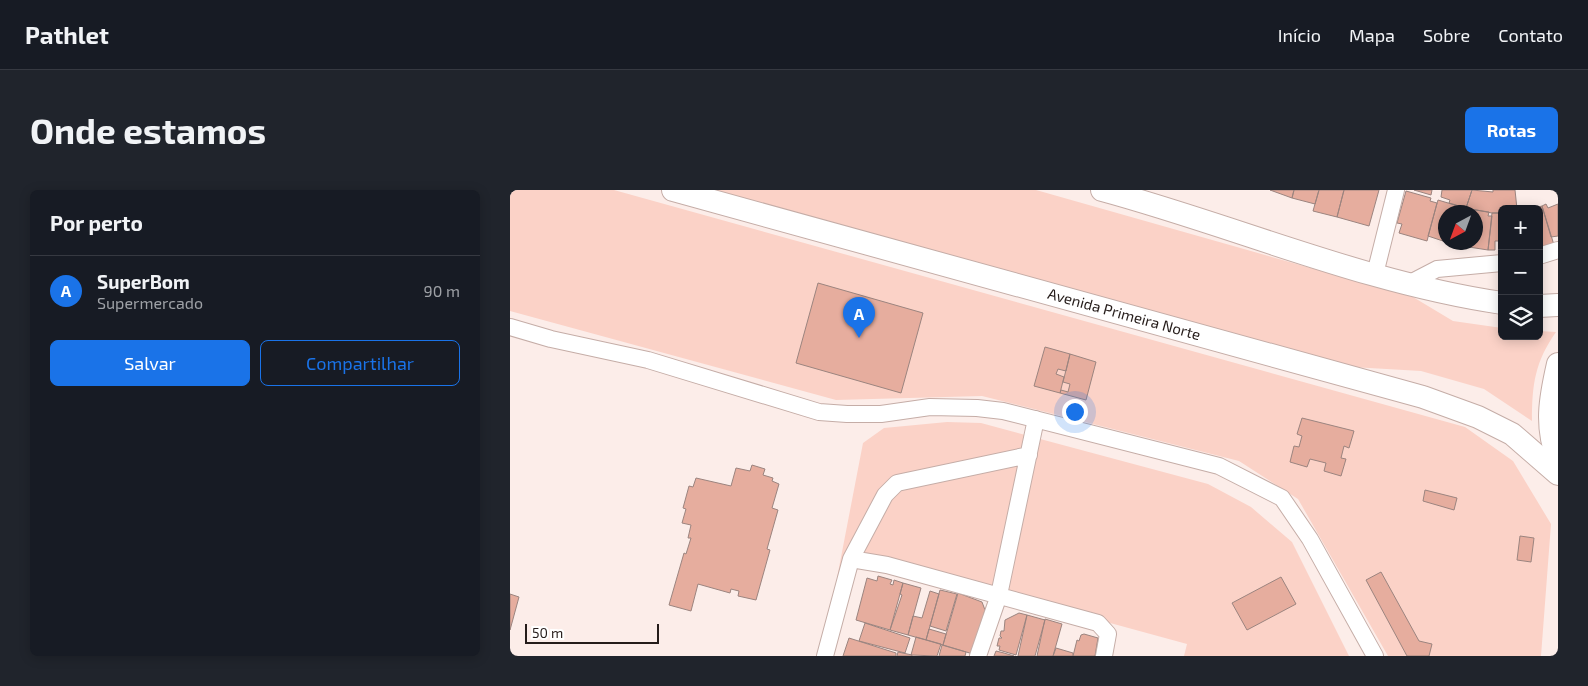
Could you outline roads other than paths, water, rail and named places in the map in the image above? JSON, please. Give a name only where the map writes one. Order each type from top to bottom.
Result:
[{"type":"main road","name":"Avenida Primeira Norte","points":[[673,190],[1422,397],[1478,416],[1512,434],[1558,474]]},
{"type":"main road","points":[[1102,190],[1375,274],[1471,298],[1498,302]]},
{"type":"main road","points":[[1543,306],[1558,305]]},
{"type":"main road","points":[[1558,364],[1549,402],[1551,442],[1558,460]]},
{"type":"street","points":[[1375,274],[1396,190]]},
{"type":"street","points":[[1543,255],[1558,250]]},
{"type":"street","points":[[1410,283],[1437,268],[1498,263]]},
{"type":"street","points":[[510,327],[551,339],[648,360],[819,412],[880,414],[930,408],[977,408],[1036,420],[1219,466],[1282,498],[1310,539],[1375,656]]},
{"type":"street","points":[[978,656],[999,595],[1036,420]]},
{"type":"street","points":[[825,656],[852,559],[885,495],[897,482],[1029,455]]},
{"type":"street","points":[[852,559],[887,565],[1102,625],[1108,634],[1104,656]]},
{"type":"place","name":"SuperBom","points":[[859,338]]}]
